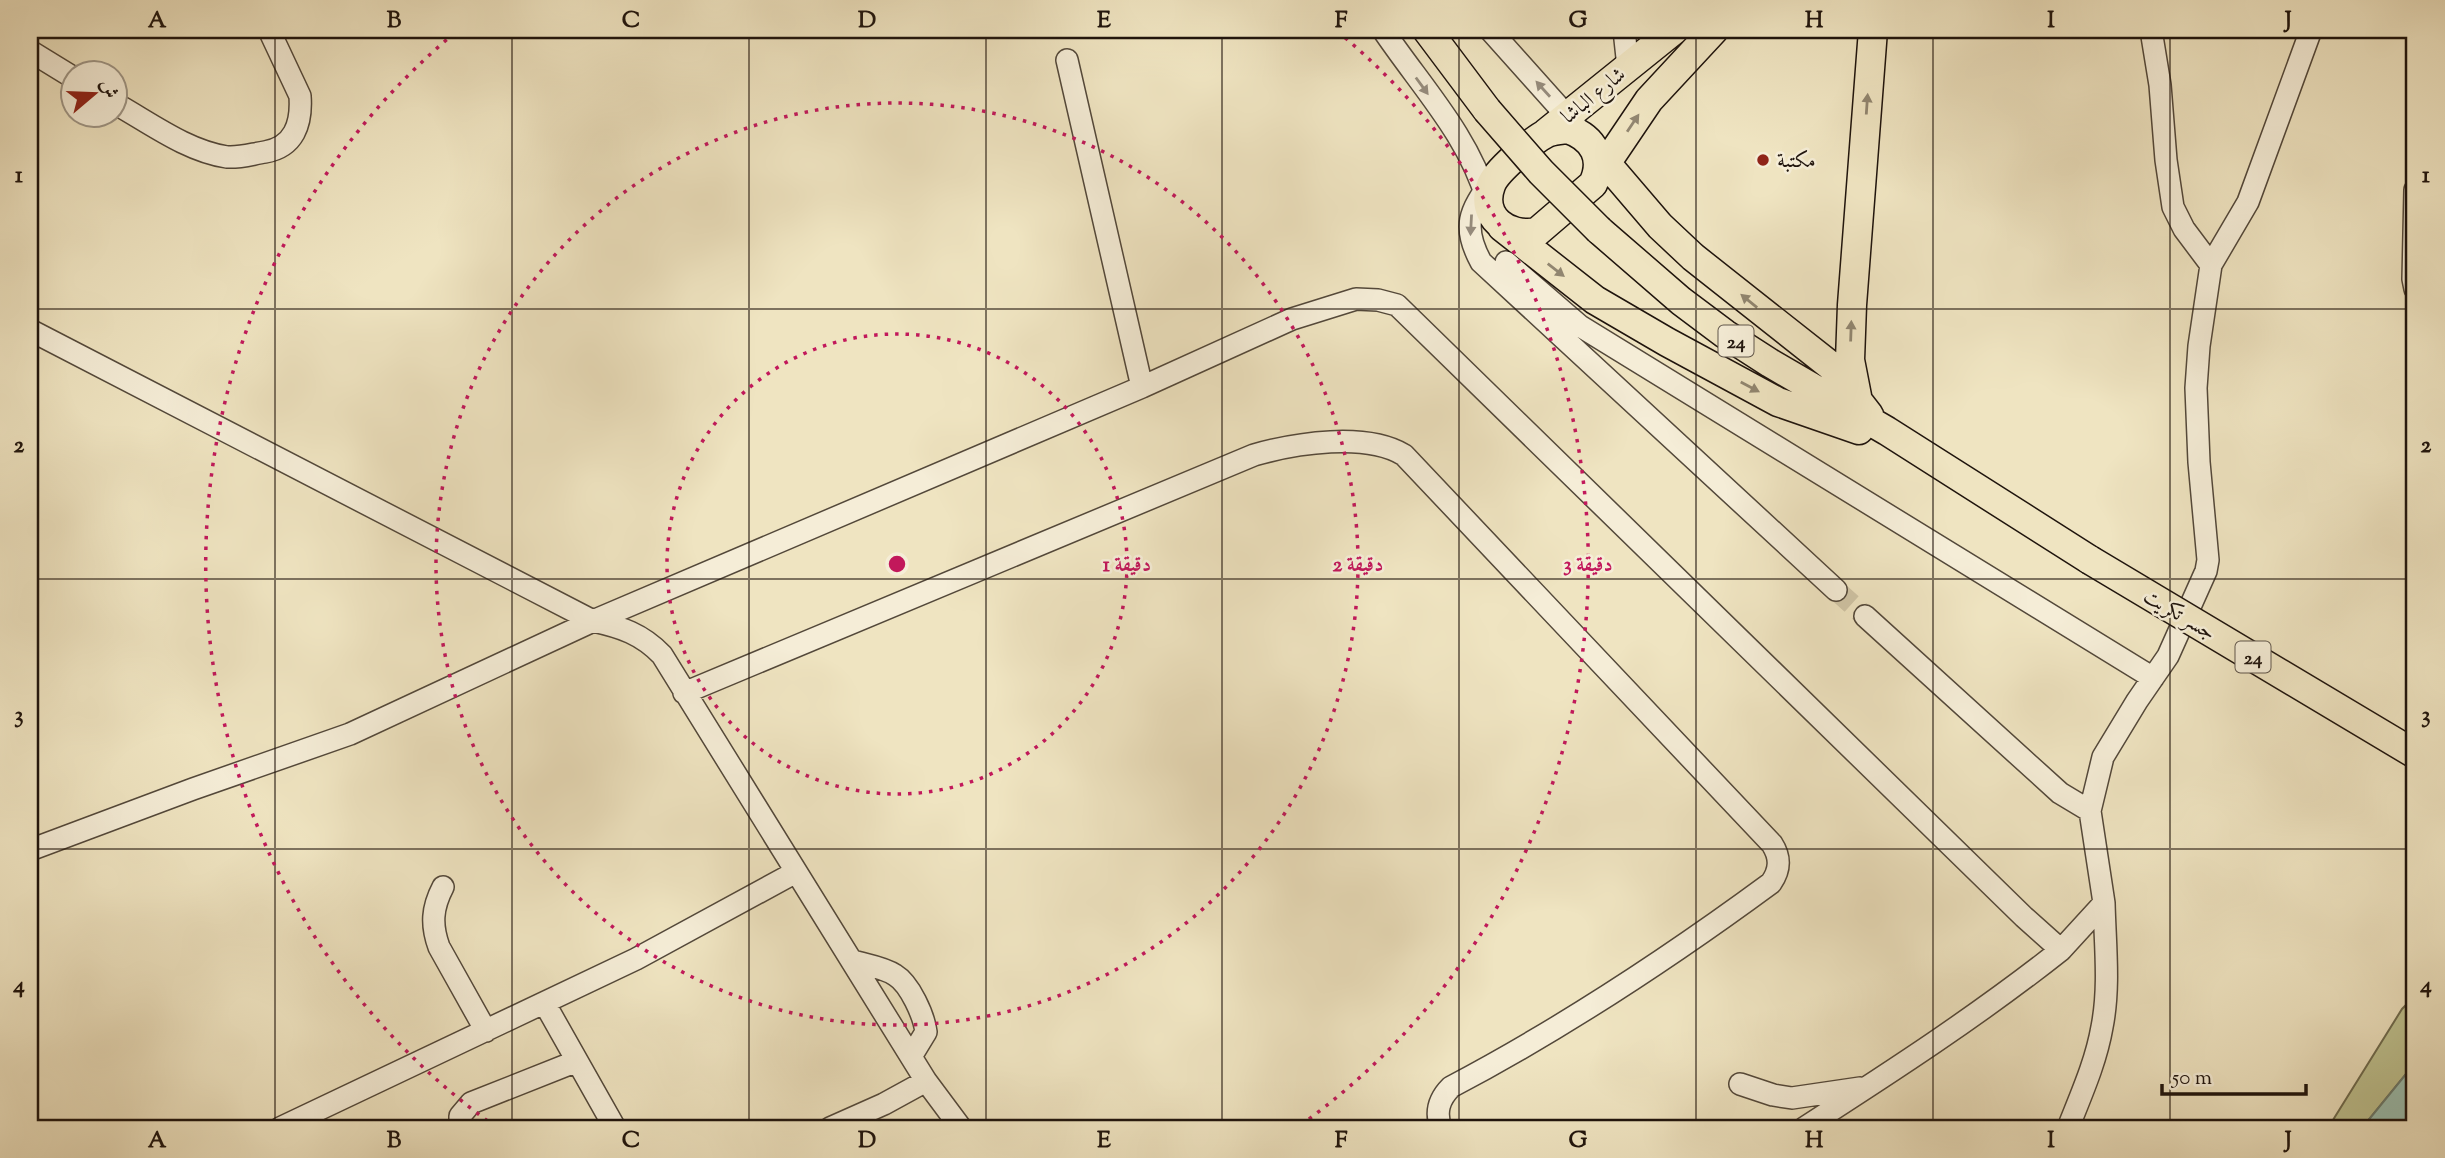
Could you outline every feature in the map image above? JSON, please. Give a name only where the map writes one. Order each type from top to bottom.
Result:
[{"type":"main road","name":"24","points":[[1427,30],[1487,110],[1541,172],[1599,230],[1681,301],[1770,363],[1928,458]]},
{"type":"main road","name":"شارع الباشا","points":[[1505,226],[1545,134],[1674,30]]},
{"type":"main road","points":[[1714,30],[1596,158],[1585,193],[1505,226],[1595,300],[1778,402],[1839,422],[1928,458]]},
{"type":"main road","points":[[1857,399],[1850,360],[1873,30]]},
{"type":"main road","points":[[1545,134],[1568,129],[1579,133],[1596,158],[1660,226],[1702,264],[1830,366],[1867,413],[1886,431]]},
{"type":"main road","name":"جسر تكريت","points":[[1928,458],[2090,560],[2415,754]]},
{"type":"street","points":[[130,112],[187,144],[217,154],[240,157],[282,147],[290,141],[294,133],[300,96],[269,30]]},
{"type":"street","points":[[1383,30],[1465,146],[1505,226],[1580,326],[2153,678]]},
{"type":"street","points":[[1490,30],[1567,116],[1596,158]]},
{"type":"street","points":[[1624,30],[1628,67]]},
{"type":"street","points":[[2151,30],[2160,85],[2173,207],[2184,229],[2210,265]]},
{"type":"street","points":[[2068,1128],[2092,1069],[2103,1026],[2106,986],[2104,903],[2090,811],[2103,757],[2168,656],[2206,571],[2208,560],[2199,462],[2196,388],[2210,265],[2248,202],[2311,30]]},
{"type":"street","points":[[30,51],[60,69]]},
{"type":"street","points":[[1067,60],[1142,387]]},
{"type":"street","points":[[2415,190],[2415,289]]},
{"type":"street","points":[[1505,226],[1836,590]]},
{"type":"street","points":[[30,850],[350,734],[540,648],[593,621],[1142,387],[1292,318],[1336,303],[1378,299],[1397,305],[2024,917],[2061,950]]},
{"type":"street","points":[[30,331],[593,621],[637,634],[651,644],[662,655],[926,1081],[961,1128]]},
{"type":"street","points":[[684,693],[1254,455],[1286,447],[1357,442],[1393,448],[1414,463],[1772,844],[1779,864],[1771,883],[1698,934],[1586,1008],[1451,1087],[1438,1108],[1441,1128]]},
{"type":"street","points":[[1865,616],[2060,793],[2090,811]]},
{"type":"street","points":[[280,1128],[636,959],[796,872]]},
{"type":"street","points":[[443,887],[434,911],[435,936],[486,1031]]},
{"type":"street","points":[[1804,1128],[1869,1087],[2020,983],[2061,950],[2104,903]]},
{"type":"street","points":[[852,961],[894,974],[903,982],[923,1014],[926,1032],[912,1055]]},
{"type":"street","points":[[545,1004],[615,1128]]},
{"type":"street","points":[[460,1128],[460,1116],[471,1103],[577,1061]]},
{"type":"street","points":[[830,1128],[865,1121],[926,1081]]},
{"type":"street","points":[[1740,1084],[1791,1098],[1869,1087]]},
{"type":"green space","points":[[2415,996],[2415,1063],[2362,1128],[2328,1128],[2402,1009]]},
{"type":"shaded area","points":[[2415,1063],[2415,1128],[2362,1128]]},
{"type":"tunnel","points":[[1836,590],[1865,616]]},
{"type":"place","name":"مكتبة","points":[[1763,160]]}]
